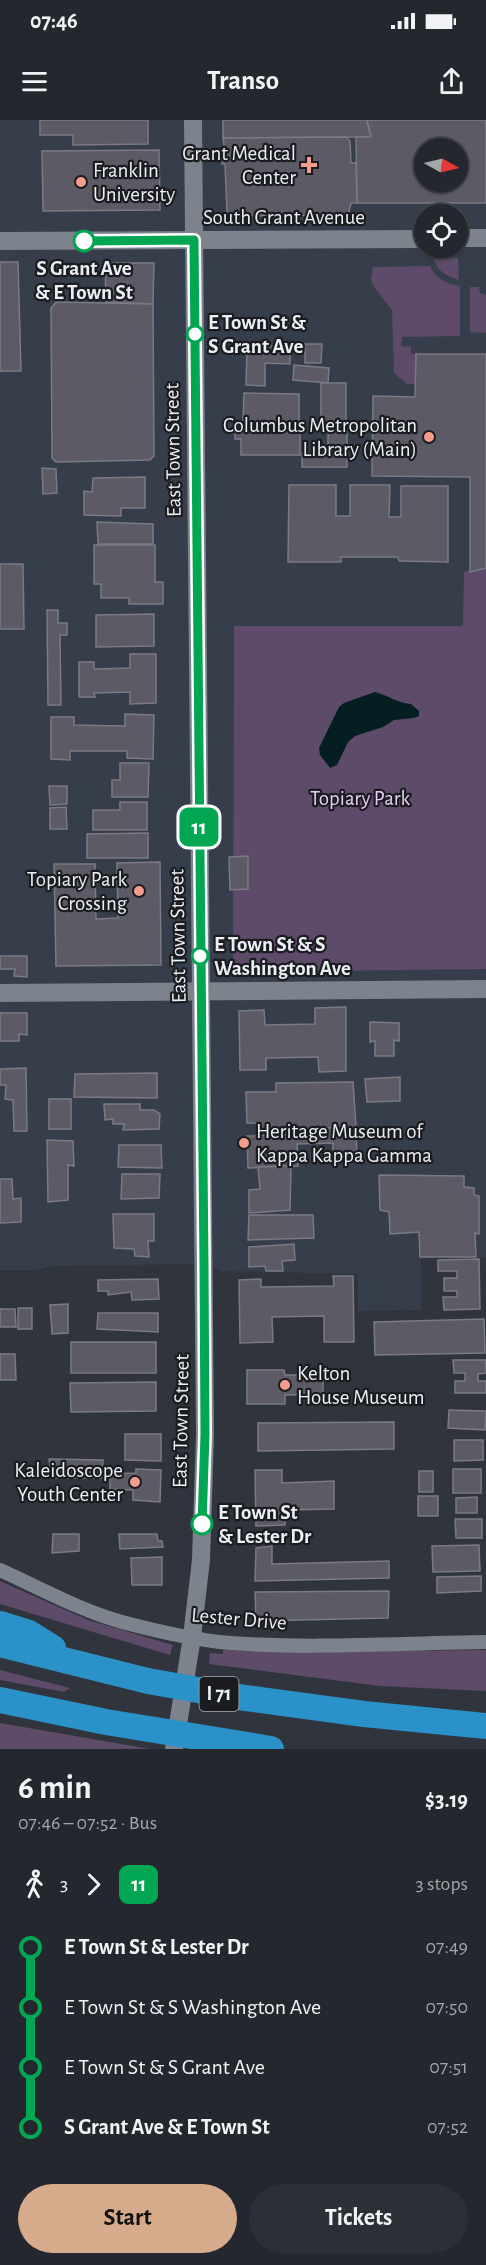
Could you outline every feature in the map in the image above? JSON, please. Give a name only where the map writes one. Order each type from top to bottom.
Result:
[{"type":"highway","points":[[0,1624],[28,1633],[76,1662]]},
{"type":"highway","name":"I 71","points":[[0,1644],[147,1681],[231,1696],[364,1714],[486,1725]]},
{"type":"highway","name":"I 71","points":[[0,1700],[106,1722],[271,1749]]},
{"type":"street","name":"East Town Street","points":[[174,1749],[192,1637],[201,1560],[205,1434],[193,120]]},
{"type":"street","points":[[468,238],[486,238]]},
{"type":"street","name":"South Grant Avenue","points":[[0,241],[414,239]]},
{"type":"street","points":[[0,993],[486,988]]},
{"type":"street","name":"Lester Drive","points":[[0,1570],[97,1613],[147,1628],[227,1643],[273,1645],[486,1642]]},
{"type":"shaded area","points":[[0,120],[486,120],[486,1257],[421,1257],[422,1310],[358,1311],[358,1274],[221,1271],[205,1264],[52,1266],[35,1270],[0,1270]]},
{"type":"shaded area","points":[[375,692],[402,703],[411,704],[419,711],[419,716],[394,720],[383,727],[355,736],[348,742],[337,765],[330,768],[320,755],[319,748],[339,707]]},
{"type":"green space","points":[[434,258],[458,258],[459,280],[446,275],[435,263]]},
{"type":"green space","points":[[430,266],[442,280],[460,286],[460,336],[402,337],[401,346],[411,347],[411,354],[416,354],[415,384],[407,384],[394,373],[392,310],[374,287],[371,280],[373,267]]},
{"type":"green space","points":[[470,287],[479,287],[480,293],[486,295],[486,333],[470,332]]},
{"type":"green space","name":"Topiary Park","points":[[486,568],[486,969],[233,972],[234,626],[463,626],[464,572]]},
{"type":"green space","points":[[0,1581],[88,1620],[173,1645],[170,1655],[0,1604]]},
{"type":"green space","points":[[223,1650],[293,1652],[486,1650],[486,1691],[380,1686],[209,1664],[210,1653],[223,1654]]},
{"type":"green space","points":[[0,1670],[70,1688],[64,1692],[0,1680]]},
{"type":"green space","points":[[0,1723],[150,1749],[0,1749]]},
{"type":"building","points":[[40,120],[148,120],[148,144],[73,145],[73,135],[40,135]]},
{"type":"building","points":[[223,120],[367,120],[371,137],[223,138]]},
{"type":"building","points":[[367,120],[486,120],[486,203],[357,203],[356,137],[371,137]]},
{"type":"building","points":[[346,137],[350,141],[351,163],[356,163],[357,203],[351,203],[348,215],[231,216],[227,212],[225,164],[222,164],[221,152],[225,152],[223,138]]},
{"type":"building","name":"Franklin University","points":[[159,150],[160,210],[43,211],[42,151]]},
{"type":"building","points":[[0,262],[18,262],[21,371],[0,371]]},
{"type":"building","points":[[105,263],[154,263],[153,304],[106,302]]},
{"type":"building","points":[[56,302],[153,304],[154,456],[150,460],[56,462],[52,458],[51,308]]},
{"type":"building","points":[[305,344],[322,344],[321,363],[305,363]]},
{"type":"building","points":[[247,345],[290,346],[290,364],[265,363],[265,386],[246,385]]},
{"type":"building","name":"Columbus Metropolitan Library (Main)","points":[[416,354],[486,354],[486,568],[470,572],[470,477],[372,476],[373,396],[415,397]]},
{"type":"building","points":[[294,365],[329,368],[328,383],[293,380]]},
{"type":"building","points":[[321,383],[346,383],[346,424],[321,424]]},
{"type":"building","points":[[244,393],[299,394],[299,423],[243,422]]},
{"type":"building","points":[[235,430],[300,430],[300,455],[241,455],[241,439],[235,439]]},
{"type":"building","points":[[328,430],[347,430],[347,467],[302,467],[302,453],[328,453]]},
{"type":"building","points":[[42,468],[56,469],[57,493],[43,494]]},
{"type":"building","points":[[145,477],[145,508],[121,508],[121,516],[84,515],[84,491],[92,492],[93,478]]},
{"type":"building","points":[[289,485],[336,485],[336,516],[350,516],[350,485],[390,485],[389,517],[401,517],[401,486],[448,486],[448,562],[399,561],[398,557],[341,557],[341,562],[288,562]]},
{"type":"building","points":[[97,522],[153,524],[153,544],[98,544]]},
{"type":"building","points":[[94,545],[155,545],[155,582],[163,582],[163,604],[129,604],[129,598],[101,598],[101,584],[94,584]]},
{"type":"building","points":[[0,564],[23,564],[24,629],[0,629]]},
{"type":"building","points":[[47,610],[58,610],[58,623],[67,623],[67,635],[60,635],[61,705],[48,705]]},
{"type":"building","points":[[154,614],[154,646],[96,647],[96,615]]},
{"type":"building","points":[[130,654],[156,654],[156,703],[130,704],[130,692],[94,693],[95,697],[79,697],[79,662],[94,662],[94,669],[130,668]]},
{"type":"building","points":[[125,714],[154,715],[153,759],[127,758],[127,751],[70,751],[70,760],[51,759],[51,717],[74,717],[74,725],[125,726]]},
{"type":"building","points":[[120,763],[149,763],[148,797],[112,797],[112,780],[120,780]]},
{"type":"building","points":[[49,786],[67,786],[67,804],[50,805]]},
{"type":"building","points":[[120,802],[147,802],[147,830],[93,830],[93,810],[120,810]]},
{"type":"building","points":[[66,807],[67,829],[50,829],[50,808]]},
{"type":"building","points":[[148,833],[148,858],[87,858],[87,834]]},
{"type":"building","points":[[248,856],[248,889],[230,890],[229,857]]},
{"type":"building","name":"Topiary Park Crossing","points":[[160,862],[161,965],[56,966],[54,864],[95,864],[96,919],[118,918],[117,863]]},
{"type":"building","points":[[0,956],[27,956],[27,977],[14,976],[15,969],[0,969]]},
{"type":"building","points":[[346,1007],[346,1071],[319,1072],[318,1057],[266,1058],[266,1070],[240,1070],[239,1011],[264,1010],[265,1025],[315,1024],[315,1008]]},
{"type":"building","points":[[0,1013],[27,1013],[27,1035],[19,1034],[19,1041],[0,1041]]},
{"type":"building","points":[[370,1022],[399,1023],[399,1041],[394,1040],[394,1056],[375,1056],[375,1041],[370,1042]]},
{"type":"building","points":[[26,1068],[27,1131],[14,1131],[13,1100],[5,1099],[6,1085],[0,1085],[0,1069]]},
{"type":"building","points":[[157,1073],[157,1098],[74,1097],[75,1074]]},
{"type":"building","points":[[400,1077],[400,1101],[367,1102],[365,1079]]},
{"type":"building","points":[[353,1082],[356,1127],[258,1130],[258,1123],[247,1123],[246,1092],[276,1092],[276,1083]]},
{"type":"building","points":[[49,1099],[71,1099],[71,1129],[49,1129]]},
{"type":"building","points":[[104,1104],[140,1104],[140,1110],[154,1110],[160,1114],[159,1129],[123,1130],[124,1124],[113,1124],[113,1119],[105,1120]]},
{"type":"building","points":[[356,1127],[357,1160],[333,1161],[333,1143],[297,1144],[298,1166],[248,1168],[247,1136],[319,1134],[318,1128]]},
{"type":"building","points":[[47,1140],[73,1141],[74,1166],[68,1165],[68,1200],[48,1202]]},
{"type":"building","points":[[119,1145],[161,1145],[162,1168],[118,1167]]},
{"type":"building","points":[[291,1166],[290,1210],[249,1213],[249,1190],[260,1189],[258,1167]]},
{"type":"building","points":[[122,1174],[160,1174],[159,1198],[121,1199]]},
{"type":"building","points":[[379,1175],[464,1176],[464,1187],[474,1188],[474,1195],[479,1196],[479,1234],[475,1233],[476,1257],[420,1257],[419,1232],[390,1234],[389,1212],[380,1210]]},
{"type":"building","points":[[0,1179],[12,1179],[13,1199],[21,1198],[21,1222],[0,1223]]},
{"type":"building","points":[[113,1214],[154,1214],[154,1241],[148,1241],[149,1257],[135,1256],[134,1249],[114,1248]]},
{"type":"building","points":[[249,1215],[313,1215],[314,1238],[248,1240]]},
{"type":"building","points":[[294,1244],[295,1260],[282,1261],[283,1271],[266,1271],[265,1266],[249,1267],[249,1247]]},
{"type":"building","points":[[479,1259],[480,1309],[444,1310],[443,1297],[457,1297],[457,1291],[444,1291],[444,1278],[457,1278],[457,1271],[438,1271],[438,1260]]},
{"type":"building","points":[[333,1276],[353,1276],[354,1342],[324,1342],[324,1316],[272,1317],[273,1342],[240,1343],[239,1280],[261,1279],[261,1287],[334,1286]]},
{"type":"building","points":[[158,1279],[159,1299],[132,1300],[131,1292],[108,1295],[108,1291],[98,1291],[98,1280]]},
{"type":"building","points":[[68,1304],[68,1333],[52,1334],[50,1305]]},
{"type":"building","points":[[18,1308],[32,1308],[32,1329],[18,1329]]},
{"type":"building","points":[[0,1309],[15,1309],[16,1327],[0,1327]]},
{"type":"building","points":[[98,1313],[158,1313],[158,1332],[97,1329]]},
{"type":"building","points":[[484,1319],[485,1353],[375,1355],[374,1322]]},
{"type":"building","points":[[71,1342],[156,1342],[156,1373],[71,1373]]},
{"type":"building","points":[[0,1354],[15,1354],[16,1380],[0,1380]]},
{"type":"building","points":[[453,1360],[486,1360],[486,1373],[478,1374],[478,1381],[486,1381],[486,1393],[455,1393],[455,1381],[465,1381],[465,1373],[454,1373]]},
{"type":"building","name":"Kelton House Museum","points":[[247,1370],[284,1370],[285,1375],[323,1375],[323,1394],[285,1395],[285,1404],[247,1404]]},
{"type":"building","points":[[156,1382],[156,1411],[71,1412],[70,1383]]},
{"type":"building","points":[[449,1410],[486,1411],[485,1430],[448,1428]]},
{"type":"building","points":[[394,1422],[394,1449],[258,1451],[258,1423]]},
{"type":"building","points":[[125,1434],[161,1434],[161,1461],[125,1460]]},
{"type":"building","points":[[454,1440],[483,1440],[483,1460],[454,1461]]},
{"type":"building","points":[[49,1459],[103,1460],[102,1478],[51,1478]]},
{"type":"building","name":"Kaleidoscope Youth Center","points":[[136,1469],[161,1470],[160,1502],[133,1500],[133,1490],[110,1489],[110,1474],[136,1473]]},
{"type":"building","points":[[453,1469],[481,1469],[481,1493],[453,1493]]},
{"type":"building","points":[[255,1470],[282,1470],[282,1483],[334,1481],[334,1509],[286,1510],[285,1525],[256,1526]]},
{"type":"building","points":[[419,1471],[433,1471],[433,1492],[419,1492]]},
{"type":"building","points":[[418,1496],[438,1496],[438,1516],[418,1516]]},
{"type":"building","points":[[477,1497],[477,1513],[456,1513],[456,1498]]},
{"type":"building","points":[[455,1519],[482,1519],[482,1538],[456,1538]]},
{"type":"building","points":[[53,1534],[79,1534],[79,1551],[52,1553]]},
{"type":"building","points":[[119,1534],[157,1534],[158,1541],[162,1541],[163,1547],[120,1549]]},
{"type":"building","points":[[479,1545],[480,1571],[433,1572],[432,1546]]},
{"type":"building","points":[[272,1546],[272,1564],[389,1561],[389,1578],[255,1581],[256,1548]]},
{"type":"building","points":[[162,1557],[162,1585],[132,1585],[131,1558]]},
{"type":"building","points":[[481,1576],[481,1591],[437,1593],[437,1577]]},
{"type":"building","points":[[389,1591],[388,1618],[256,1621],[255,1592]]},
{"type":"bus line","name":"11","points":[[84,241],[194,240],[204,1264],[205,1434],[202,1524]]},
{"type":"place","name":"Grant Medical Center","points":[[309,165]]},
{"type":"place","name":"Franklin University","points":[[81,182]]},
{"type":"place","name":"S Grant Ave & E Town St","points":[[84,241]]},
{"type":"place","name":"E Town St & S Grant Ave","points":[[195,334]]},
{"type":"place","name":"Columbus Metropolitan Library (Main)","points":[[429,437]]},
{"type":"place","name":"Topiary Park Crossing","points":[[139,891]]},
{"type":"place","name":"E Town St & S Washington Ave","points":[[200,956]]},
{"type":"place","name":"Heritage Museum of Kappa Kappa Gamma","points":[[244,1143]]},
{"type":"place","name":"Kelton House Museum","points":[[285,1385]]},
{"type":"place","name":"Kaleidoscope Youth Center","points":[[135,1482]]},
{"type":"place","name":"E Town St & Lester Dr","points":[[202,1524]]}]
